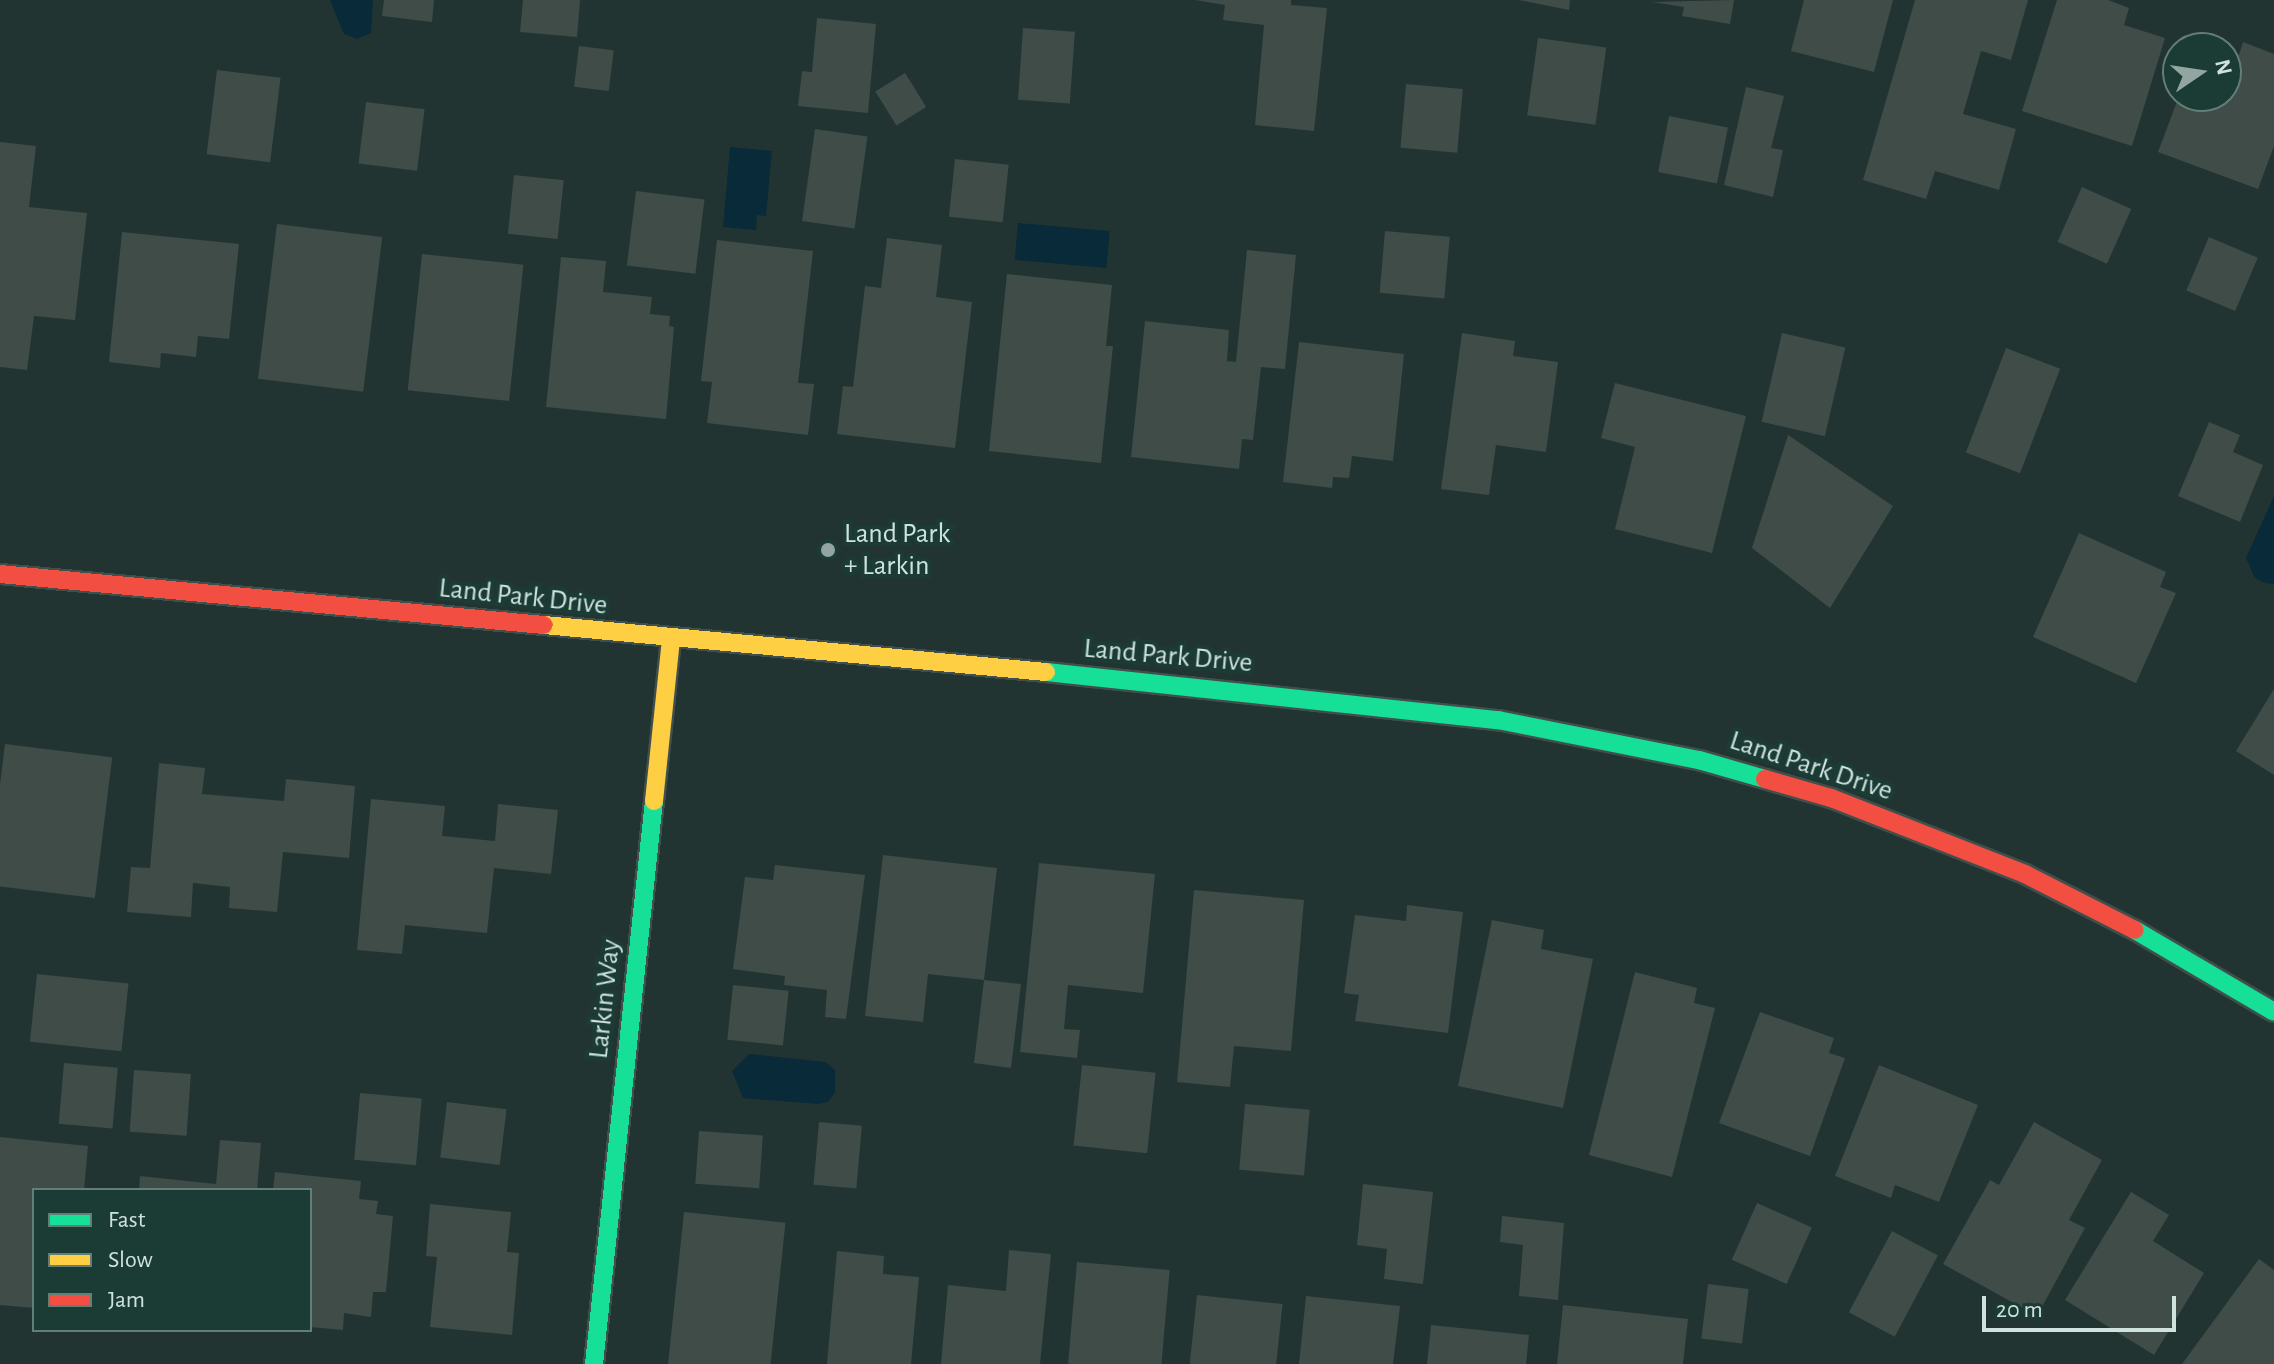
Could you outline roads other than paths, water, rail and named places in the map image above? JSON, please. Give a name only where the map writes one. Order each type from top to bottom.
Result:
[{"type":"main road","name":"Land Park Drive","points":[[0,574],[671,640],[1340,700],[1498,720],[1699,760],[1831,798],[2025,874],[2161,943],[2274,1012]]},
{"type":"main road","name":"Larkin Way","points":[[594,1364],[671,640]]},
{"type":"water","points":[[330,0],[373,0],[371,33],[357,39],[344,34]]},
{"type":"water","points":[[730,147],[772,151],[766,216],[757,215],[756,230],[723,227]]},
{"type":"water","points":[[1018,223],[1110,231],[1106,268],[1015,260]]},
{"type":"water","points":[[2274,496],[2274,584],[2255,578],[2246,558]]},
{"type":"water","points":[[749,1054],[825,1062],[835,1070],[835,1092],[828,1102],[818,1104],[743,1098],[732,1071]]},
{"type":"place","name":"Land Park + Larkin","points":[[828,550]]}]
